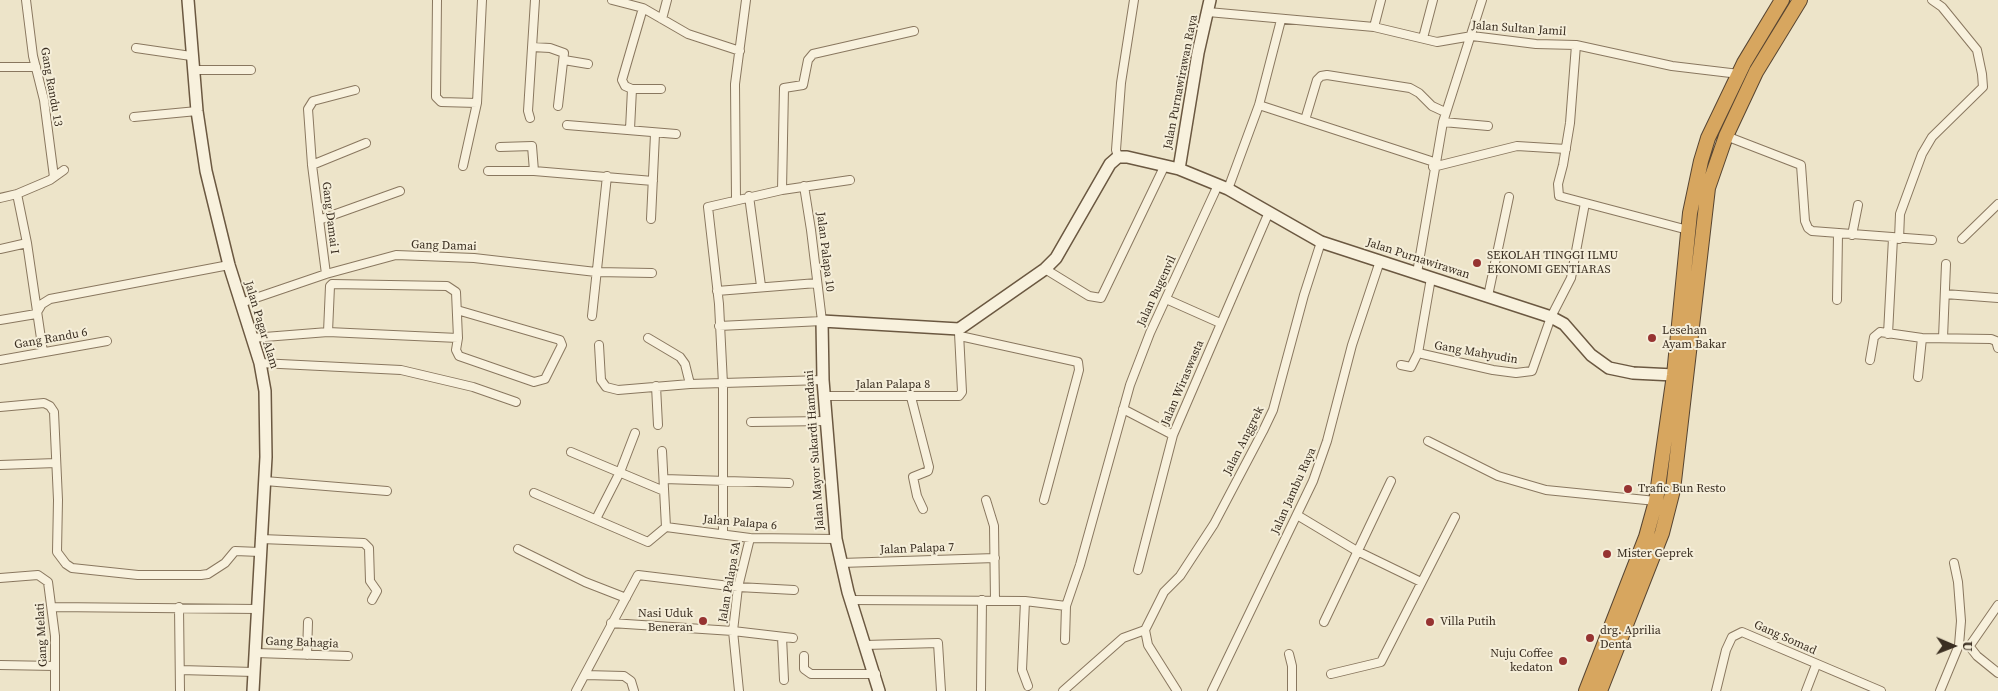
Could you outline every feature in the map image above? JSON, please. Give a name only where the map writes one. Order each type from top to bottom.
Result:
[{"type":"highway","points":[[1638,577],[1646,537],[1656,502],[1674,375],[1688,230],[1694,189],[1708,138],[1738,74],[1782,0]]},
{"type":"highway","points":[[1586,691],[1608,652],[1638,577],[1662,533],[1673,490],[1708,188],[1726,136],[1756,72],[1800,0]]},
{"type":"highway","points":[[1600,691],[1608,652]]},
{"type":"street","name":"Gang Randu 13","points":[[26,0],[36,66],[44,100],[54,178]]},
{"type":"street","name":"Jalan Pagar Alam","points":[[188,0],[191,56],[206,171],[229,265],[260,363],[266,407],[265,481],[253,691]]},
{"type":"street","points":[[437,0],[436,97],[441,102],[477,103]]},
{"type":"street","points":[[463,166],[477,103],[482,0]]},
{"type":"street","points":[[530,118],[528,111],[535,0]]},
{"type":"street","points":[[612,0],[629,2],[688,34],[740,51]]},
{"type":"street","points":[[662,19],[667,0]]},
{"type":"street","points":[[736,199],[735,84],[746,0]]},
{"type":"street","points":[[959,332],[1045,269],[1062,250],[1110,164],[1118,157],[1116,150],[1121,83],[1134,0]]},
{"type":"street","name":"Jalan Purnawirawan Raya","points":[[1179,168],[1210,0]]},
{"type":"street","points":[[1374,27],[1381,0]]},
{"type":"street","points":[[1423,38],[1433,0]]},
{"type":"street","points":[[1416,273],[1434,164],[1445,112],[1472,36],[1482,0]]},
{"type":"street","points":[[1888,334],[1896,238],[1900,214],[1922,154],[1932,136],[1983,87],[1977,50],[1942,7],[1932,0]]},
{"type":"street","points":[[643,8],[621,76],[625,86],[632,89],[661,90]]},
{"type":"street","name":"Jalan Sultan Jamil","points":[[1208,12],[1374,27],[1441,42],[1472,36],[1536,44],[1576,45],[1672,66],[1738,74]]},
{"type":"street","name":"Jalan Bugenvil","points":[[1065,640],[1066,606],[1080,564],[1138,361],[1166,299],[1223,187],[1259,105],[1281,20]]},
{"type":"street","points":[[782,190],[784,88],[803,85],[808,60],[813,54],[914,31]]},
{"type":"street","points":[[1576,45],[1566,149],[1557,193],[1561,198],[1688,230]]},
{"type":"street","points":[[532,47],[560,50],[564,53],[558,106]]},
{"type":"street","points":[[136,48],[191,56]]},
{"type":"street","points":[[564,60],[588,64]]},
{"type":"street","points":[[0,68],[36,66]]},
{"type":"street","points":[[193,70],[251,70]]},
{"type":"street","points":[[1305,120],[1317,80],[1321,76],[1327,75],[1410,88],[1419,93],[1432,106],[1445,112]]},
{"type":"street","points":[[630,129],[632,89]]},
{"type":"street","name":"Gang Damai I","points":[[326,274],[312,165],[308,122],[310,105],[313,101],[355,90]]},
{"type":"street","points":[[1259,105],[1434,164],[1516,146],[1566,149]]},
{"type":"street","points":[[134,117],[197,111]]},
{"type":"street","points":[[1443,122],[1488,126]]},
{"type":"street","points":[[567,125],[630,129],[655,134],[676,134]]},
{"type":"street","points":[[652,220],[655,134]]},
{"type":"street","points":[[1726,136],[1801,165],[1806,225],[1816,232],[1932,240]]},
{"type":"street","points":[[312,165],[366,143]]},
{"type":"street","points":[[500,147],[532,146],[534,171]]},
{"type":"street","name":"Jalan Purnawirawan","points":[[1118,157],[1127,157],[1164,167],[1179,168],[1223,187],[1321,242],[1551,317],[1564,324],[1591,355],[1609,368],[1633,373],[1674,375]]},
{"type":"street","points":[[1045,269],[1089,296],[1101,298],[1164,167]]},
{"type":"street","points":[[0,198],[17,194],[54,178],[64,170]]},
{"type":"street","points":[[488,171],[534,171],[653,181]]},
{"type":"street","points":[[592,316],[603,228],[607,176]]},
{"type":"street","points":[[723,533],[720,326],[708,207],[749,196],[850,180]]},
{"type":"street","name":"Jalan Palapa 10","points":[[804,186],[822,321]]},
{"type":"street","points":[[319,220],[400,191]]},
{"type":"street","points":[[17,194],[27,242],[43,352]]},
{"type":"street","points":[[749,196],[760,286]]},
{"type":"street","points":[[1488,296],[1509,197]]},
{"type":"street","points":[[1551,317],[1571,278],[1585,203]]},
{"type":"street","points":[[1962,239],[1998,204]]},
{"type":"street","points":[[1852,234],[1858,205]]},
{"type":"street","name":"Jalan Wiraswasta","points":[[1138,570],[1173,435],[1269,212]]},
{"type":"street","points":[[1837,300],[1838,234]]},
{"type":"street","points":[[0,249],[27,242]]},
{"type":"street","name":"Jalan Anggrek","points":[[1145,630],[1164,592],[1180,576],[1214,524],[1264,431],[1273,410],[1304,295],[1321,242]]},
{"type":"street","name":"Gang Damai","points":[[241,303],[326,274],[396,255],[474,258],[596,272],[652,273]]},
{"type":"street","name":"Jalan Jambu Raya","points":[[1212,691],[1313,482],[1327,442],[1352,345],[1380,261]]},
{"type":"street","points":[[1943,338],[1946,264]]},
{"type":"street","points":[[0,320],[36,314],[42,304],[50,299],[229,265]]},
{"type":"street","points":[[1401,365],[1411,367],[1418,353],[1431,278]]},
{"type":"street","points":[[717,291],[760,286],[817,283]]},
{"type":"street","points":[[328,332],[330,286],[332,284],[451,287],[456,292],[458,338],[456,350],[459,356],[534,382],[544,379],[562,345],[560,340],[457,310]]},
{"type":"street","points":[[1944,294],[1998,298]]},
{"type":"street","points":[[1166,299],[1220,323]]},
{"type":"street","name":"Gang Mahyudin","points":[[1418,353],[1493,370],[1530,372],[1534,368],[1551,317]]},
{"type":"street","points":[[720,326],[822,321],[959,332],[1078,362],[1079,370],[1044,500]]},
{"type":"street","name":"Jalan Mayor Sukardi Hamdani","points":[[822,321],[823,380],[836,539],[850,600],[876,674],[879,691]]},
{"type":"street","points":[[252,338],[328,332],[458,338]]},
{"type":"street","name":"Jalan Palapa 8","points":[[825,396],[956,397],[961,394],[959,332]]},
{"type":"street","points":[[1870,360],[1874,337],[1880,332],[1922,338],[1991,338],[1997,343]]},
{"type":"street","points":[[648,338],[680,357],[685,364],[690,384]]},
{"type":"street","points":[[1918,376],[1922,338]]},
{"type":"street","name":"Gang Randu 6","points":[[0,360],[107,341]]},
{"type":"street","points":[[599,345],[601,380],[606,387],[618,390],[690,384],[823,380]]},
{"type":"street","points":[[260,363],[401,370],[473,386],[516,402]]},
{"type":"street","points":[[656,386],[658,425]]},
{"type":"street","points":[[912,397],[929,467],[926,473],[918,473],[913,477],[917,496],[923,509]]},
{"type":"street","points":[[0,407],[44,403],[50,406],[54,412],[57,552],[61,560],[72,568],[138,575],[201,575],[208,574],[225,563],[235,551],[260,552]]},
{"type":"street","points":[[1123,409],[1173,435]]},
{"type":"street","points":[[751,422],[826,421]]},
{"type":"street","points":[[596,519],[620,472],[636,433]]},
{"type":"street","points":[[1428,441],[1498,476],[1546,490],[1656,502]]},
{"type":"street","points":[[534,493],[648,542],[666,526],[662,451]]},
{"type":"street","points":[[571,452],[664,491]]},
{"type":"street","points":[[0,465],[56,463]]},
{"type":"street","points":[[664,479],[723,479],[789,483]]},
{"type":"street","points":[[265,481],[387,491]]},
{"type":"street","points":[[1324,622],[1391,481]]},
{"type":"street","points":[[986,500],[994,526],[995,601]]},
{"type":"street","points":[[1297,515],[1357,551],[1421,582]]},
{"type":"street","points":[[1331,674],[1381,662],[1454,517]]},
{"type":"street","name":"Jalan Palapa 6","points":[[666,526],[750,538],[836,539]]},
{"type":"street","name":"Jalan Palapa 5A","points":[[739,691],[733,631],[738,587],[750,538]]},
{"type":"street","points":[[261,540],[364,543],[369,548],[370,580],[378,591],[372,600]]},
{"type":"street","points":[[518,549],[585,582],[626,598]]},
{"type":"street","name":"Jalan Palapa 7","points":[[841,563],[995,558]]},
{"type":"street","points":[[1940,691],[1958,646],[1961,621],[1958,582],[1954,564]]},
{"type":"street","points":[[576,691],[636,578],[643,574],[738,587],[794,590]]},
{"type":"street","name":"Gang Melati","points":[[0,578],[38,575],[46,580],[52,607],[55,691]]},
{"type":"street","points":[[850,600],[1025,600],[1066,606]]},
{"type":"street","points":[[982,600],[982,691]]},
{"type":"street","points":[[1025,600],[1022,670],[1028,686]]},
{"type":"street","points":[[1998,605],[1970,644],[1970,647],[1977,656],[1998,673]]},
{"type":"street","points":[[52,607],[257,609]]},
{"type":"street","points":[[179,607],[180,691]]},
{"type":"street","points":[[307,654],[308,622]]},
{"type":"street","points":[[611,623],[733,631],[793,638]]},
{"type":"street","points":[[1063,691],[1123,638],[1145,630],[1148,645],[1177,691]]},
{"type":"street","name":"Gang Somad","points":[[1716,691],[1726,650],[1732,637],[1739,633],[1753,635],[1881,691]]},
{"type":"street","points":[[782,637],[784,680]]},
{"type":"street","points":[[865,645],[938,643],[941,691]]},
{"type":"street","name":"Gang Bahagia","points":[[256,653],[348,656]]},
{"type":"street","points":[[1289,654],[1292,666],[1292,691]]},
{"type":"street","points":[[804,656],[804,669],[811,674],[876,674]]},
{"type":"street","points":[[1806,691],[1816,664]]},
{"type":"street","points":[[0,665],[54,666]]},
{"type":"street","points":[[180,670],[254,672]]},
{"type":"street","points":[[585,675],[624,676],[631,681],[634,691]]},
{"type":"place","name":"SEKOLAH TINGGI ILMU EKONOMI GENTIARAS","points":[[1477,263]]},
{"type":"place","name":"Lesehan Ayam Bakar","points":[[1652,338]]},
{"type":"place","name":"Trafic Bun Resto","points":[[1628,489]]},
{"type":"place","name":"Mister Geprek","points":[[1607,554]]},
{"type":"place","name":"Nasi Uduk Beneran","points":[[703,621]]},
{"type":"place","name":"Villa Putih","points":[[1430,622]]},
{"type":"place","name":"drg. Aprilia Denta","points":[[1590,638]]},
{"type":"place","name":"Nuju Coffee kedaton","points":[[1563,661]]}]
